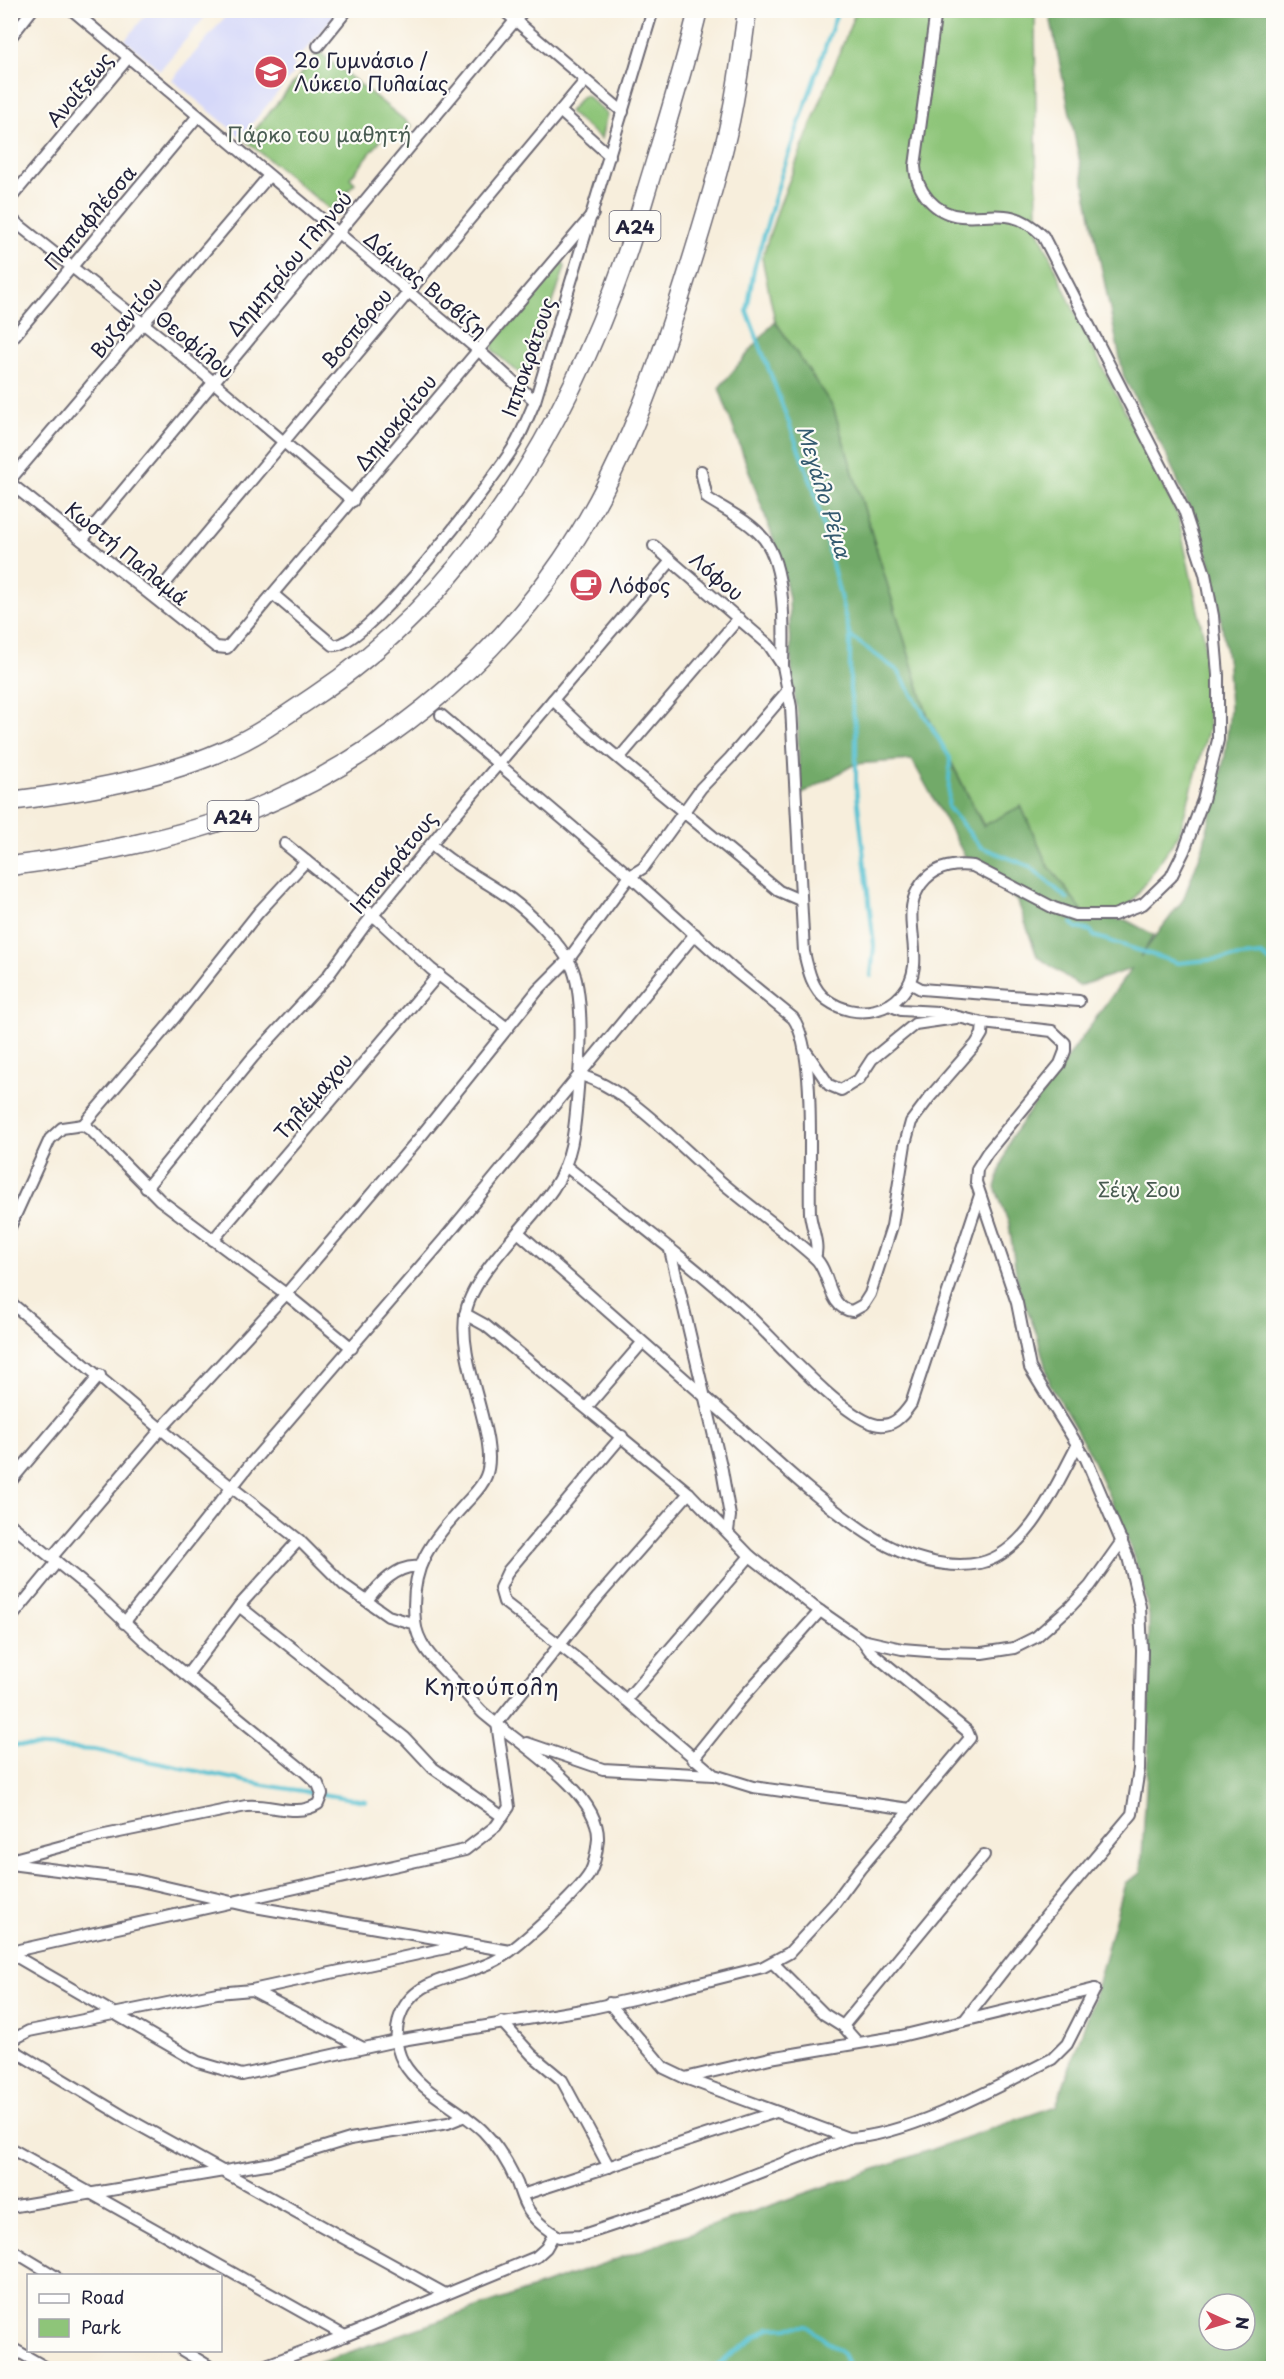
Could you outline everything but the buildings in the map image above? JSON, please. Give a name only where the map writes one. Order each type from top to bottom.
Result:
[{"type":"highway","name":"Α24","points":[[10,801],[99,786],[186,764],[230,748],[293,712],[352,671],[391,637],[440,585],[481,537],[531,465],[597,330],[627,254],[678,87],[698,10]]},
{"type":"highway","name":"Α24","points":[[10,866],[142,842],[229,818],[295,790],[341,765],[417,714],[474,665],[520,614],[562,560],[611,475],[660,356],[724,150],[747,10]]},
{"type":"street","points":[[10,38],[32,10]]},
{"type":"street","name":"Δόμνας Βισβίζη","points":[[72,10],[268,177],[478,350],[535,401]]},
{"type":"street","points":[[318,46],[347,10]]},
{"type":"street","points":[[503,10],[622,112]]},
{"type":"street","name":"Δημητρίου Γληνού","points":[[82,540],[524,10]]},
{"type":"street","name":"Ιπποκράτους","points":[[274,595],[333,645],[345,643],[397,595],[461,519],[517,442],[535,401],[593,214],[652,10]]},
{"type":"street","points":[[701,471],[707,498],[743,521],[764,539],[772,555],[780,585],[783,666],[789,689],[800,900],[807,965],[818,990],[826,1000],[851,1011],[876,1010],[890,1005],[910,983],[916,962],[913,903],[923,882],[944,866],[958,864],[973,866],[1054,908],[1084,916],[1114,915],[1132,909],[1153,896],[1171,877],[1184,851],[1211,774],[1218,740],[1218,675],[1213,616],[1205,574],[1184,510],[1052,250],[1043,237],[1023,220],[1000,215],[959,216],[949,213],[928,199],[918,184],[915,166],[936,10]]},
{"type":"street","name":"Ανοίξεως","points":[[10,199],[128,58]]},
{"type":"street","name":"Βοσπόρου","points":[[154,597],[585,81]]},
{"type":"street","points":[[560,111],[610,156]]},
{"type":"street","name":"Παπαφλέσσα","points":[[10,341],[197,117]]},
{"type":"street","name":"Βυζαντίου","points":[[10,481],[268,177]]},
{"type":"street","name":"Δημοκρίτου","points":[[222,649],[233,642],[274,595],[593,214]]},
{"type":"street","name":"Θεοφίλου","points":[[10,218],[213,381],[353,501]]},
{"type":"street","name":"Κωστή Παλαμά","points":[[10,481],[222,649]]},
{"type":"street","name":"Λόφου","points":[[654,546],[769,645],[783,666]]},
{"type":"street","name":"Ιπποκράτους","points":[[146,1188],[253,1057],[327,977],[373,915],[431,844],[671,561]]},
{"type":"street","points":[[620,757],[739,618]]},
{"type":"street","points":[[10,1619],[55,1559],[162,1428],[286,1294],[442,1110],[538,990],[568,960],[630,876],[643,868],[701,788],[789,689]]},
{"type":"street","points":[[553,700],[582,728],[620,757],[779,891],[800,900]]},
{"type":"street","points":[[441,715],[630,876],[799,1025],[804,1048],[810,1126],[811,1217],[817,1249],[815,1258]]},
{"type":"street","points":[[285,844],[373,915],[439,974],[507,1028]]},
{"type":"street","points":[[431,844],[462,869],[521,908],[568,960],[574,973],[580,1025],[579,1075],[573,1138],[567,1167],[475,1288],[465,1314],[466,1354],[489,1451],[488,1470],[477,1491],[430,1544],[418,1567],[414,1588],[415,1624],[428,1653],[477,1707],[563,1780],[590,1809],[596,1822],[598,1837],[592,1868],[583,1882],[510,1951],[488,1965],[430,1984],[414,1993],[400,2014],[396,2040],[401,2058],[411,2073],[465,2116],[495,2145],[530,2213],[554,2234],[564,2238],[580,2236],[742,2181],[848,2138],[873,2135],[910,2125],[1052,2059],[1067,2044],[1095,1989],[901,2036],[770,2058],[685,2078]]},
{"type":"street","points":[[10,1227],[50,1139],[62,1128],[83,1125],[176,1016],[258,913],[306,861]]},
{"type":"street","points":[[124,1623],[233,1487],[352,1348],[695,934]]},
{"type":"street","name":"Τηλέμαχου","points":[[213,1240],[439,974]]},
{"type":"street","points":[[910,983],[921,989],[1042,1000],[1079,1001]]},
{"type":"street","points":[[890,1005],[901,1010],[926,1011],[983,1023],[1052,1031],[1063,1040],[1065,1048],[1054,1072],[980,1163],[975,1179],[1017,1303],[1030,1368],[1078,1444],[1122,1541],[1138,1594],[1142,1624],[1139,1769],[1132,1814],[1046,1916],[964,2021]]},
{"type":"street","points":[[804,1048],[829,1085],[842,1090],[859,1079],[872,1059],[915,1024],[959,1017]]},
{"type":"street","points":[[579,1075],[603,1085],[642,1113],[755,1211],[815,1258],[826,1273],[838,1305],[852,1311],[863,1305],[870,1294],[894,1217],[905,1144],[911,1122],[928,1098],[976,1044],[982,1034],[983,1023]]},
{"type":"street","points":[[83,1125],[92,1131],[146,1188],[286,1294],[352,1348]]},
{"type":"street","points":[[567,1167],[746,1313],[842,1406],[872,1424],[886,1424],[901,1418],[911,1404],[980,1195]]},
{"type":"street","points":[[518,1232],[817,1494],[869,1534],[891,1547],[936,1562],[980,1563],[991,1559],[1018,1539],[1041,1512],[1078,1444]]},
{"type":"street","points":[[670,1250],[728,1499],[728,1531]]},
{"type":"street","points":[[10,1302],[298,1540],[344,1585],[388,1616],[415,1624]]},
{"type":"street","points":[[10,1952],[198,2062],[242,2074],[396,2040],[609,2003],[696,1984],[773,1963],[794,1948],[834,1904],[860,1869],[968,1742],[970,1734],[870,1651],[862,1640],[820,1611],[750,1556],[728,1531],[688,1493],[622,1436],[485,1324],[465,1314]]},
{"type":"street","points":[[586,1407],[642,1343]]},
{"type":"street","points":[[10,1482],[100,1375]]},
{"type":"street","points":[[622,1436],[502,1580],[501,1598],[714,1775]]},
{"type":"street","points":[[10,1952],[465,1850],[496,1826],[509,1807],[496,1723],[559,1644],[688,1493]]},
{"type":"street","points":[[10,1524],[55,1559],[89,1588],[124,1623],[318,1784],[322,1794],[318,1804],[292,1811],[268,1806],[246,1806],[100,1836],[10,1862]]},
{"type":"street","points":[[187,1675],[239,1606],[298,1540]]},
{"type":"street","points":[[862,1640],[902,1649],[940,1652],[982,1653],[1008,1650],[1036,1637],[1071,1606],[1090,1586],[1122,1541]]},
{"type":"street","points":[[626,1700],[750,1556]]},
{"type":"street","points":[[367,1600],[375,1589],[404,1567],[418,1567]]},
{"type":"street","points":[[239,1606],[405,1738],[433,1768],[502,1817]]},
{"type":"street","points":[[693,1759],[744,1695],[820,1611]]},
{"type":"street","points":[[518,1740],[603,1769],[714,1775],[753,1787],[910,1809]]},
{"type":"street","points":[[843,2026],[984,1855]]},
{"type":"street","points":[[10,1862],[136,1880],[228,1902],[510,1951]]},
{"type":"street","points":[[10,2041],[29,2031],[217,1993],[252,1990],[466,1943]]},
{"type":"street","points":[[773,1963],[824,2014],[843,2026],[857,2042]]},
{"type":"street","points":[[252,1990],[363,2048]]},
{"type":"street","points":[[609,2003],[659,2064],[670,2072],[848,2138]]},
{"type":"street","points":[[502,2022],[532,2055],[562,2080],[609,2167]]},
{"type":"street","points":[[10,2048],[224,2172],[445,2294]]},
{"type":"street","points":[[522,2195],[777,2112]]},
{"type":"street","points":[[10,2207],[224,2172],[300,2156],[350,2139],[448,2123],[465,2116]]},
{"type":"street","points":[[10,2148],[345,2336]]},
{"type":"street","points":[[258,2368],[345,2336],[536,2257],[546,2248],[554,2234]]},
{"type":"street","points":[[10,2249],[52,2274]]},
{"type":"street","points":[[10,2347],[47,2368]]},
{"type":"street","points":[[185,2352],[212,2368]]},
{"type":"shaded area","points":[[149,11],[210,11],[160,70],[125,40]]},
{"type":"shaded area","points":[[230,11],[338,11],[293,65],[297,69],[241,137],[172,80]]},
{"type":"green space","points":[[856,11],[1035,11],[1037,227],[1076,315],[1178,516],[1204,638],[1209,727],[1179,834],[1125,912],[1087,917],[1047,864],[1021,806],[984,826],[927,714],[833,407],[775,321],[762,258],[778,209]]},
{"type":"green space","name":"Σέιχ Σου","points":[[1049,11],[1273,11],[1273,2368],[304,2368],[1056,2106],[1092,2004],[1125,1883],[1141,1873],[1149,1738],[1149,1615],[1141,1579],[1125,1532],[1088,1450],[1050,1384],[1037,1335],[1018,1287],[1009,1224],[995,1187],[1011,1137],[1131,969],[1079,986],[1037,956],[1018,902],[965,856],[912,760],[855,764],[799,796],[798,717],[792,680],[789,599],[781,560],[719,388],[775,321],[833,407],[927,714],[983,826],[1021,806],[1047,864],[1087,917],[1126,920],[1154,935],[1140,957],[1183,900],[1203,847],[1225,755],[1230,709],[1228,665],[1214,577],[1203,539],[1166,454],[1124,378]]},
{"type":"green space","name":"Πάρκο του μαθητή","points":[[319,52],[412,126],[403,138],[389,130],[350,178],[355,183],[334,207],[341,213],[338,216],[246,141]]},
{"type":"green space","points":[[586,95],[607,114],[601,139],[569,112],[581,97]]},
{"type":"green space","points":[[563,262],[565,267],[529,374],[524,377],[494,352],[492,344]]},
{"type":"waterway","name":"Μεγάλο Ρέμα","points":[[838,10],[782,173],[754,269],[747,311],[814,490],[850,636],[898,671],[950,758],[948,807],[981,847],[1029,866],[1068,899]]},
{"type":"waterway","points":[[850,636],[850,690],[856,732],[856,786],[874,946],[871,976]]},
{"type":"waterway","name":"Μεγάλο Ρέμα","points":[[1072,923],[1077,928],[1091,931],[1094,936],[1178,963],[1262,955],[1274,965]]},
{"type":"waterway","points":[[10,1745],[95,1750],[264,1785],[366,1801]]},
{"type":"waterway","points":[[713,2368],[769,2328],[807,2326],[843,2354],[850,2368]]},
{"type":"place","name":"2o Γυμνάσιο / Λύκειο Πυλαίας","points":[[271,72]]},
{"type":"place","name":"Λόφος","points":[[586,585]]},
{"type":"district","name":"Κηπούπολη","points":[[492,1685]]}]
